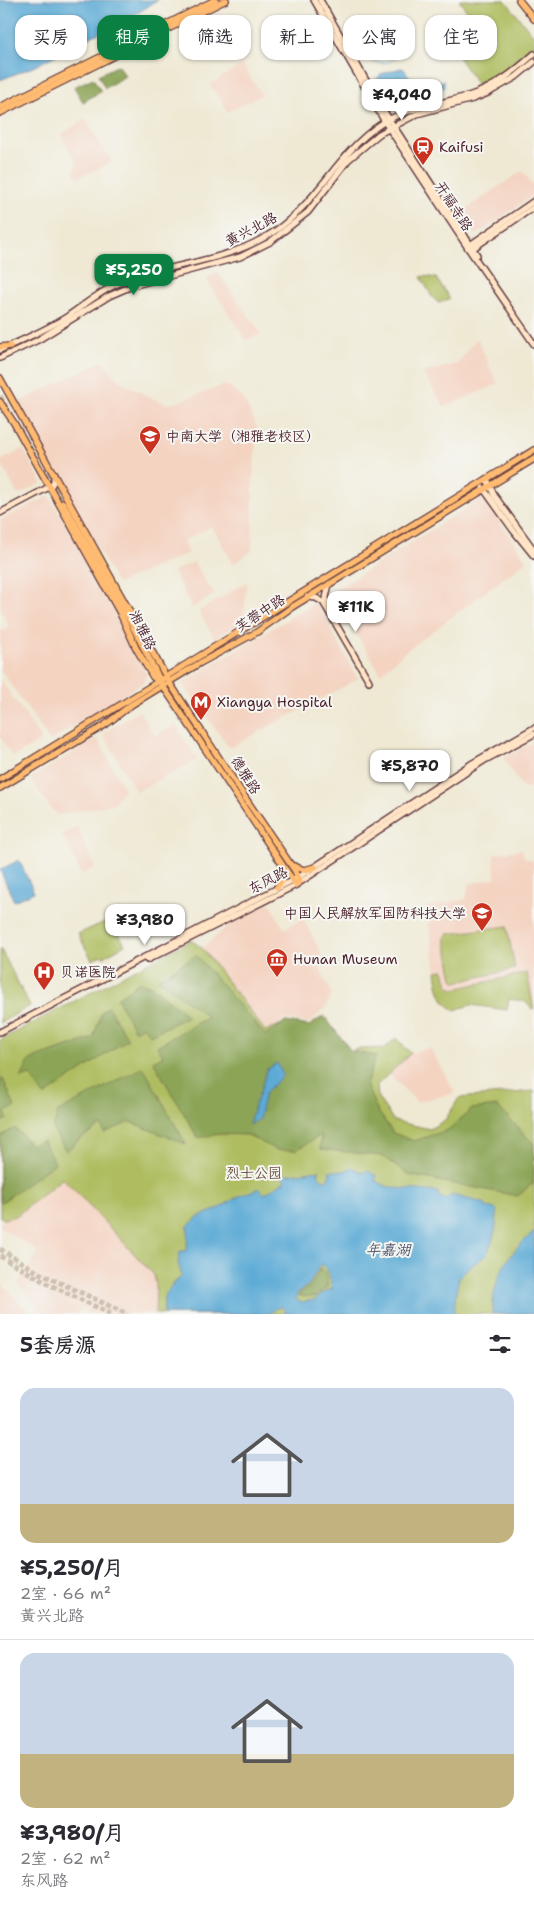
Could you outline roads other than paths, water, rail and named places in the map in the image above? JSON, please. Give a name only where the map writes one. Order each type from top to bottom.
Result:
[{"type":"main road","points":[[0,107],[216,0]]},
{"type":"main road","points":[[0,114],[226,0]]},
{"type":"main road","name":"开福寺路","points":[[314,0],[387,121],[534,344]]},
{"type":"main road","name":"开福寺路","points":[[320,0],[387,121]]},
{"type":"main road","points":[[519,0],[534,19]]},
{"type":"main road","points":[[523,0],[534,14]]},
{"type":"main road","name":"黄兴北路","points":[[10,346],[49,327],[113,286],[221,256],[271,234],[307,204],[354,146],[387,121],[423,106],[471,95],[483,90],[506,78],[534,54]]},
{"type":"main road","name":"黄兴北路","points":[[0,358],[57,329],[116,292],[240,257],[270,242],[308,212],[338,171],[353,155],[379,134],[417,114],[481,96],[510,81],[534,62]]},
{"type":"main road","points":[[470,247],[534,201]]},
{"type":"main road","points":[[470,247],[534,207]]},
{"type":"main road","name":"开福寺路","points":[[470,247],[534,338]]},
{"type":"main road","points":[[0,348],[10,346]]},
{"type":"main road","name":"湘雅路","points":[[0,378],[53,472],[61,490]]},
{"type":"main road","name":"湘雅路","points":[[0,385],[168,679]]},
{"type":"main road","name":"湘雅路","points":[[0,402],[14,423],[120,613],[130,638],[153,677],[160,682]]},
{"type":"main road","name":"芙蓉中路","points":[[168,679],[534,450]]},
{"type":"main road","name":"芙蓉中路","points":[[0,779],[160,682],[256,632],[307,598],[534,459]]},
{"type":"main road","points":[[0,513],[49,487],[54,480],[53,472]]},
{"type":"main road","points":[[487,480],[494,495],[534,550]]},
{"type":"main road","points":[[480,484],[534,556]]},
{"type":"main road","name":"湘雅路","points":[[63,503],[124,610],[160,682]]},
{"type":"main road","points":[[307,598],[316,598],[323,602],[371,680],[327,603],[326,592],[330,584]]},
{"type":"main road","name":"德雅路","points":[[168,679],[290,863],[297,881]]},
{"type":"main road","name":"芙蓉中路","points":[[0,788],[105,725],[160,682]]},
{"type":"main road","name":"德雅路","points":[[160,682],[281,861],[297,881]]},
{"type":"main road","name":"东风路","points":[[0,1034],[277,887],[297,881],[315,867],[471,764],[534,728]]},
{"type":"main road","name":"东风路","points":[[0,1034],[267,898],[297,881],[485,760],[534,734]]},
{"type":"main road","points":[[277,887],[284,876],[281,861]]},
{"type":"main road","points":[[290,863],[304,870],[315,867]]},
{"type":"water","points":[[0,0],[158,0],[133,15],[97,15],[97,34],[87,39],[87,15],[15,15],[15,60],[46,60],[0,80]]},
{"type":"water","points":[[401,68],[404,69],[416,86],[422,89],[441,81],[444,81],[444,88],[393,102],[390,96],[384,94],[376,80],[381,74]]},
{"type":"water","points":[[19,860],[34,892],[14,901],[0,870]]},
{"type":"water","points":[[277,1063],[283,1075],[265,1093],[259,1119],[249,1125],[266,1070]]},
{"type":"water","name":"年嘉湖","points":[[352,1167],[362,1172],[368,1171],[377,1176],[375,1180],[386,1186],[438,1192],[439,1197],[444,1199],[451,1195],[484,1203],[486,1207],[496,1209],[496,1226],[490,1248],[485,1256],[461,1275],[454,1314],[285,1314],[285,1310],[282,1307],[269,1314],[164,1314],[164,1302],[167,1292],[182,1276],[178,1263],[180,1251],[185,1251],[187,1247],[188,1226],[198,1217],[259,1188],[264,1194],[285,1181],[282,1175],[320,1170],[318,1174],[321,1179],[327,1180],[330,1174],[329,1171],[345,1171]],"holes":[[[320,1265],[323,1265],[329,1273],[332,1289],[323,1293],[315,1300],[299,1302],[296,1298],[298,1292],[309,1285]]]},
{"type":"water","points":[[534,1232],[534,1314],[492,1314],[495,1288],[503,1268],[515,1250]]},
{"type":"waterway","points":[[369,60],[377,63],[392,60]]},
{"type":"tunnel","points":[[0,396],[6,407]]},
{"type":"tunnel","points":[[45,473],[63,503]]},
{"type":"tunnel","points":[[0,1249],[39,1273],[127,1314]]},
{"type":"tunnel","points":[[0,1256],[50,1285],[111,1314]]},
{"type":"place","name":"Kaifusi","points":[[423,166]]},
{"type":"place","name":"中南大学（湘雅老校区）","points":[[150,455]]},
{"type":"place","name":"Xiangya Hospital","points":[[201,721]]},
{"type":"place","name":"中国人民解放军国防科技大学","points":[[482,932]]},
{"type":"place","name":"Hunan Museum","points":[[277,978]]},
{"type":"place","name":"贝诺医院","points":[[44,991]]},
{"type":"park label","name":"烈士公园","points":[[254,1173]]}]
